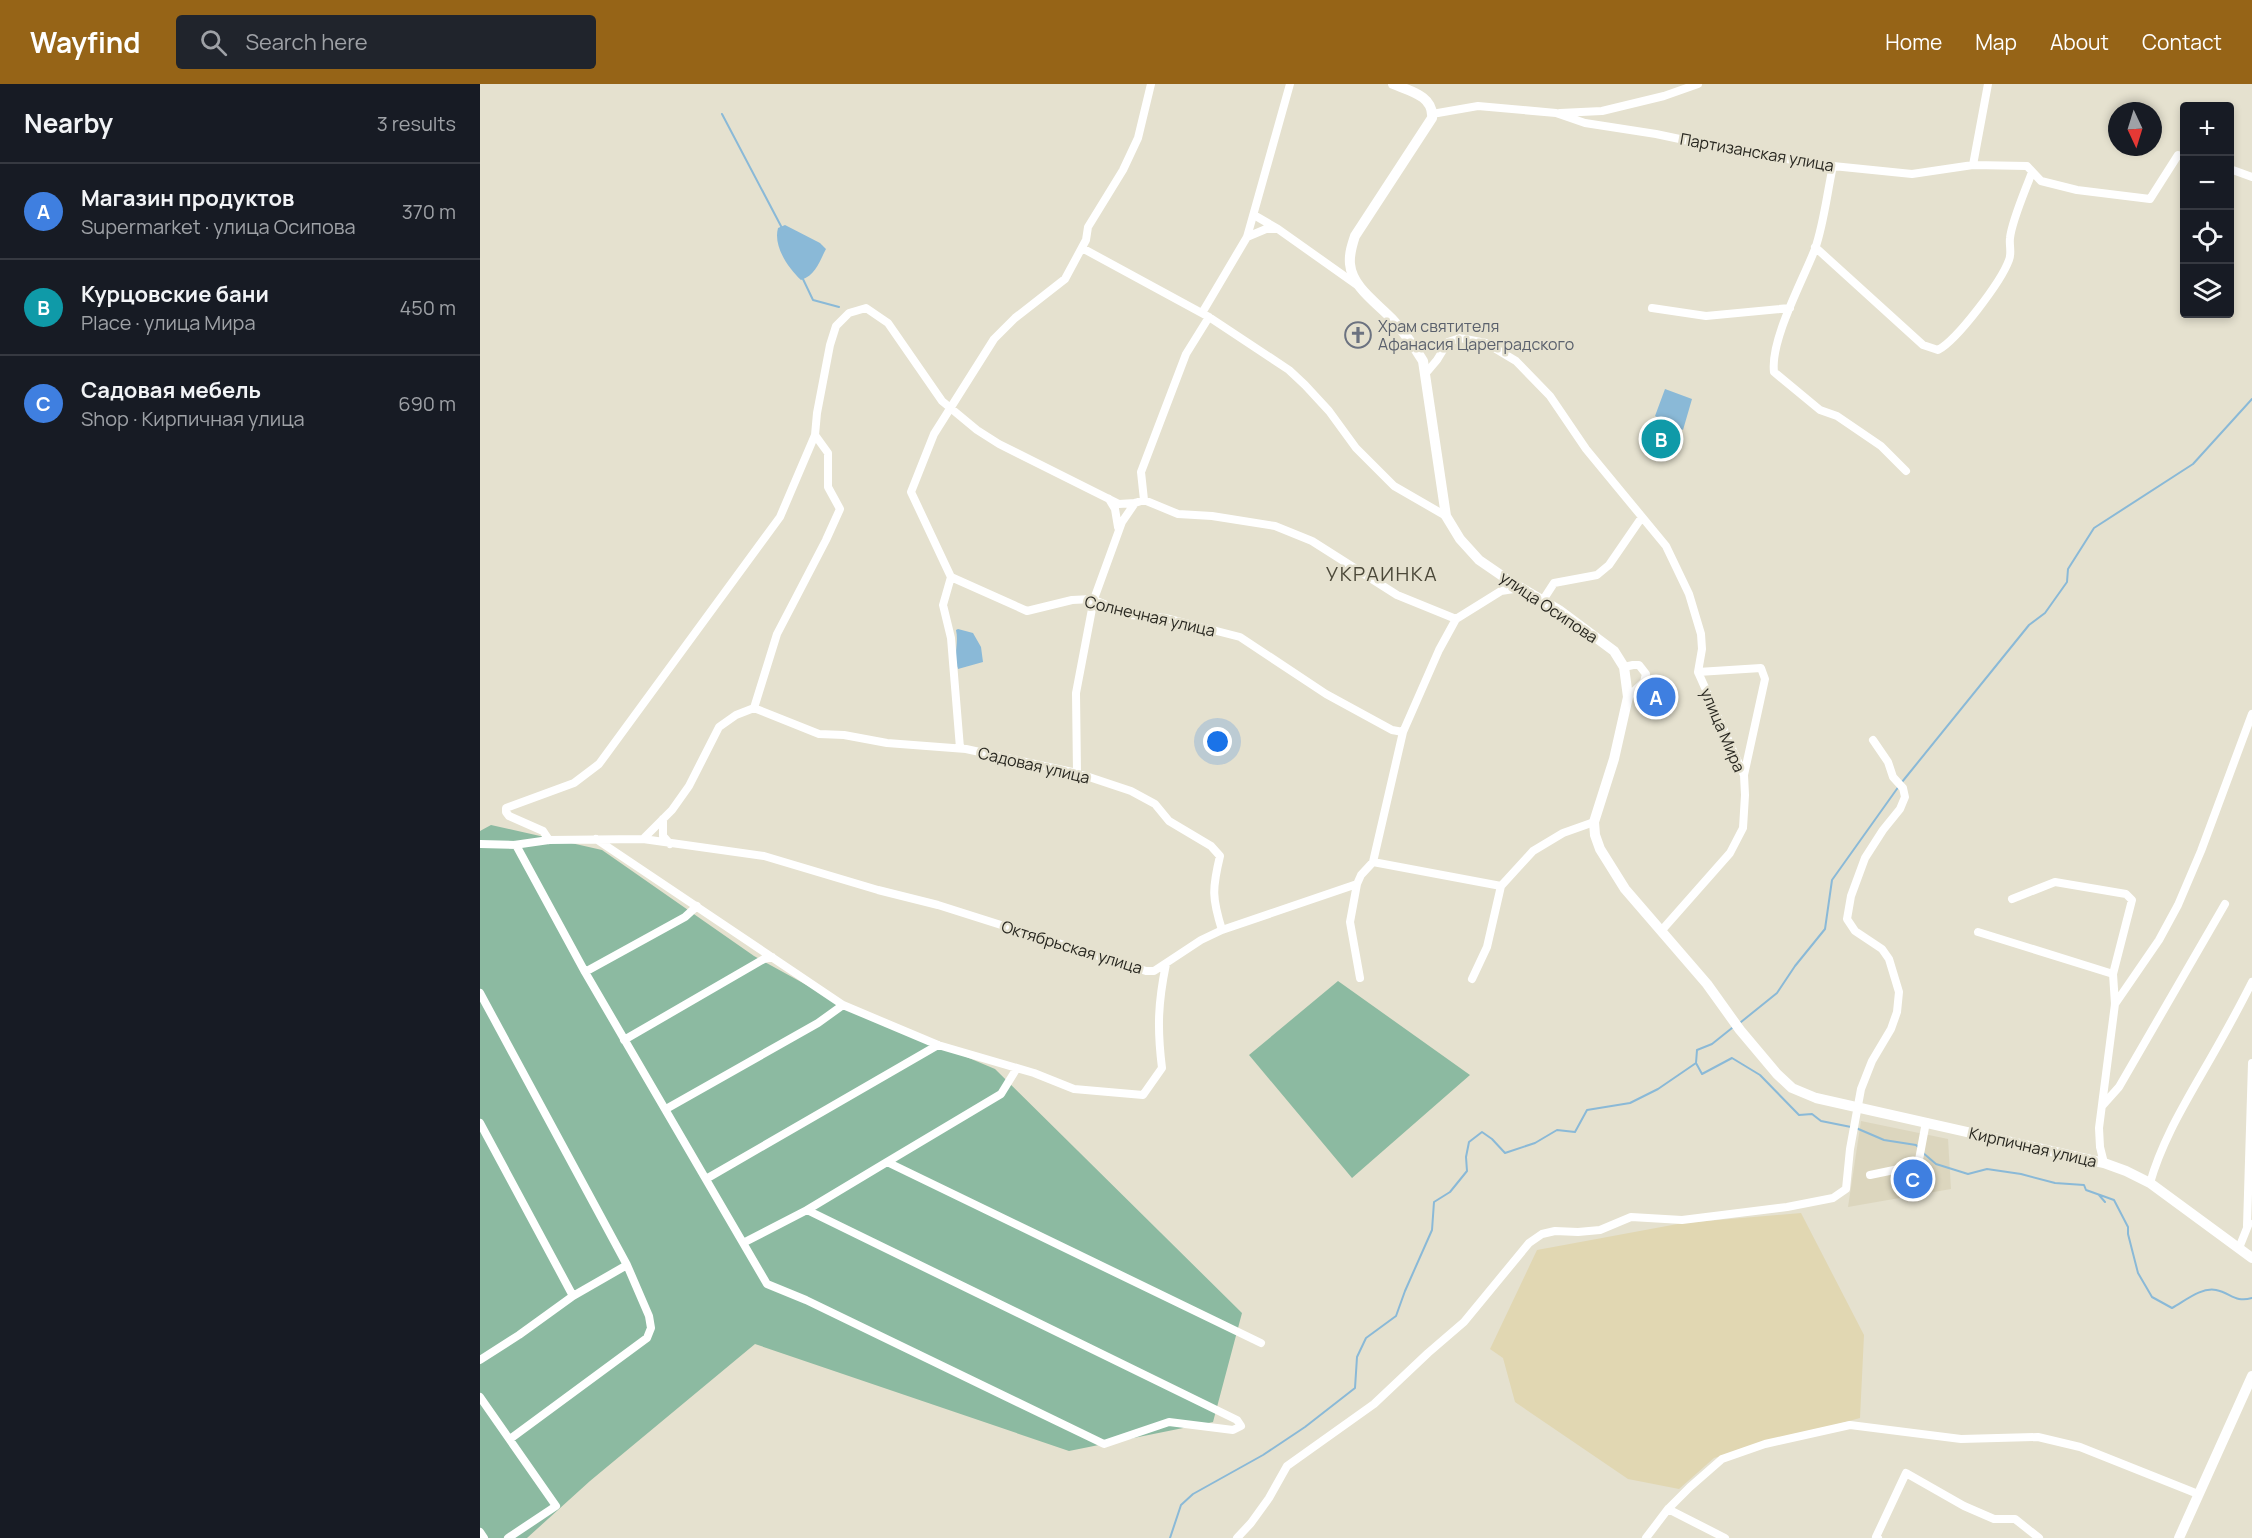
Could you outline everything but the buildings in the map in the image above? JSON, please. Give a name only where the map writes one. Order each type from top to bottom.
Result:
[{"type":"main road","points":[[1393,84],[1429,102],[1432,114]]},
{"type":"main road","name":"улица Осипова","points":[[1432,114],[1430,123],[1355,236],[1349,262],[1355,280],[1393,319],[1423,361],[1446,516],[1460,539],[1479,560],[1520,588],[1543,600],[1614,651],[1624,667]]},
{"type":"main road","points":[[1624,667],[1628,697],[1614,759],[1594,822],[1595,835],[1600,849],[1625,889],[1662,930]]},
{"type":"main road","name":"Кирпичная улица","points":[[1662,930],[1707,984],[1740,1030],[1792,1088],[1804,1095],[2104,1163],[2126,1171],[2150,1183],[2252,1258]]},
{"type":"main road","points":[[2179,1538],[2252,1376]]},
{"type":"street","points":[[960,748],[951,638],[943,605],[951,577],[910,492],[934,434],[994,339],[1015,318],[1065,279],[1086,240],[1088,227],[1123,170],[1138,138],[1151,84]]},
{"type":"street","points":[[1144,500],[1140,472],[1186,354],[1247,237],[1290,84]]},
{"type":"street","points":[[1556,113],[1602,111],[1664,96],[1698,84]]},
{"type":"street","points":[[1973,165],[1988,84]]},
{"type":"street","name":"Партизанская улица","points":[[1432,114],[1478,106],[1556,113],[1585,123],[1656,134],[1742,152],[1833,166],[1912,174],[1973,165],[2027,166],[2041,181],[2077,190],[2150,199],[2178,155],[2181,156]]},
{"type":"street","points":[[1833,166],[1815,246],[1772,360],[1774,372],[1820,410],[1837,416],[1881,446],[1906,471]]},
{"type":"street","points":[[1815,246],[1923,345],[1938,350],[1946,346],[1964,326],[2004,271],[2011,257],[2010,238],[2032,172]]},
{"type":"street","points":[[2234,172],[2252,177]]},
{"type":"street","points":[[1254,216],[1278,229],[1364,291]]},
{"type":"street","points":[[1247,237],[1266,228],[1278,229]]},
{"type":"street","points":[[1082,248],[1206,315],[1289,370],[1329,411],[1356,448],[1394,486],[1446,516]]},
{"type":"street","points":[[549,840],[543,831],[509,816],[506,808],[513,803],[574,783],[600,764],[780,517],[815,435],[830,345],[836,326],[849,313],[866,308],[888,323],[942,401],[977,430],[999,444],[1119,504],[1144,500],[1178,514],[1212,516],[1275,526],[1312,542],[1397,595],[1456,619]]},
{"type":"street","points":[[1652,308],[1706,316],[1790,308]]},
{"type":"street","name":"улица Мира","points":[[1426,374],[1448,342],[1460,338],[1486,343],[1516,361],[1550,396],[1586,449],[1666,546],[1689,594],[1701,634],[1702,649],[1698,672],[1744,775],[1743,828],[1731,853],[1662,930]]},
{"type":"street","points":[[643,839],[672,810],[689,786],[719,727],[754,708],[777,634],[840,509],[828,487],[828,453],[815,435]]},
{"type":"street","points":[[1109,499],[1118,521],[1118,531]]},
{"type":"street","points":[[1077,773],[1076,693],[1092,599],[1094,599],[1122,522],[1135,503]]},
{"type":"street","points":[[1543,600],[1554,583],[1597,575],[1609,565],[1642,517]]},
{"type":"street","name":"Солнечная улица","points":[[951,577],[1027,611],[1072,600],[1092,599],[1130,615],[1166,618],[1240,637],[1326,694],[1392,730],[1403,732]]},
{"type":"street","points":[[1360,978],[1350,922],[1357,884],[1361,875],[1373,862],[1403,732],[1439,650],[1456,619],[1502,591],[1520,588]]},
{"type":"street","points":[[1624,667],[1639,666],[1646,674],[1644,682],[1628,697]]},
{"type":"street","points":[[1698,672],[1761,668],[1765,679],[1744,775]]},
{"type":"street","name":"Садовая улица","points":[[754,708],[819,734],[844,735],[887,743],[960,748],[1077,773],[1131,791],[1155,804],[1169,821],[1211,846],[1220,856],[1213,887],[1214,904],[1222,930]]},
{"type":"street","points":[[2115,1004],[2159,940],[2178,905],[2201,851],[2252,714]]},
{"type":"street","points":[[1237,1538],[1263,1507],[1287,1466],[1346,1426],[1388,1392],[1464,1322],[1529,1243],[1542,1234],[1555,1231],[1600,1230],[1631,1217],[1682,1220],[1787,1207],[1838,1196],[1845,1189],[1862,1089],[1869,1068],[1895,1020],[1899,992],[1889,959],[1882,949],[1855,931],[1847,919],[1851,896],[1865,858],[1900,809],[1905,797],[1903,788],[1893,777],[1888,762],[1873,740]]},
{"type":"street","points":[[663,819],[663,836],[670,844]]},
{"type":"street","points":[[1472,979],[1487,947],[1501,886],[1533,851],[1563,832],[1594,822]]},
{"type":"street","points":[[596,839],[843,1005],[938,1045],[1017,1068],[1074,1089],[1143,1095],[1162,1068],[1158,1037],[1159,999],[1166,964]]},
{"type":"street","name":"Октябрьская улица","points":[[480,844],[514,845],[549,840],[643,839],[764,856],[878,890],[938,904],[1146,971],[1154,971],[1200,940],[1222,930],[1357,884]]},
{"type":"street","points":[[514,845],[624,1040],[767,1284],[806,1300],[1104,1444],[1169,1422],[1233,1430],[1241,1426],[1237,1420],[807,1210]]},
{"type":"street","points":[[1373,862],[1501,886]]},
{"type":"street","points":[[2012,899],[2055,882],[2126,894],[2132,900],[2113,974],[2115,1004],[2099,1128],[2104,1163]]},
{"type":"street","points":[[2102,1106],[2119,1087],[2225,904]]},
{"type":"street","points":[[585,972],[685,917],[697,906]]},
{"type":"street","points":[[1978,932],[2113,974]]},
{"type":"street","points":[[624,1040],[764,959],[772,957]]},
{"type":"street","points":[[2150,1183],[2156,1162],[2174,1123],[2252,982]]},
{"type":"street","points":[[480,993],[627,1265],[649,1316],[651,1328],[647,1338],[510,1438]]},
{"type":"street","points":[[666,1109],[818,1023],[843,1005]]},
{"type":"street","points":[[706,1179],[938,1045]]},
{"type":"street","points":[[2247,1226],[2252,1063]]},
{"type":"street","points":[[743,1243],[807,1210],[1001,1094],[1017,1068]]},
{"type":"street","points":[[1870,1175],[1918,1165],[1926,1122]]},
{"type":"street","points":[[480,1123],[573,1296]]},
{"type":"street","points":[[887,1162],[1261,1343]]},
{"type":"street","points":[[2240,1248],[2252,1216]]},
{"type":"street","points":[[480,1360],[573,1296],[627,1265]]},
{"type":"street","points":[[480,1396],[556,1506],[508,1538]]},
{"type":"street","points":[[1646,1538],[1668,1509],[1722,1459],[1765,1444],[1850,1425],[1961,1439],[2038,1437],[2080,1447],[2198,1494]]},
{"type":"street","points":[[1878,1538],[1876,1537],[1906,1473],[1964,1506],[1994,1519],[2014,1519],[2038,1538]]},
{"type":"street","points":[[1668,1509],[1725,1538]]},
{"type":"street","points":[[480,1532],[484,1538]]},
{"type":"shaded area","points":[[1861,1121],[1948,1139],[1951,1189],[1848,1207]]},
{"type":"green space","points":[[491,825],[602,850],[754,956],[843,1005],[995,1069],[1242,1313],[1213,1422],[1069,1451],[755,1344],[590,1481],[527,1538],[480,1538],[480,831]]},
{"type":"green space","points":[[1338,981],[1470,1075],[1352,1178],[1249,1055]]},
{"type":"sand","points":[[1801,1213],[1864,1335],[1860,1418],[1714,1458],[1679,1489],[1628,1479],[1515,1402],[1503,1358],[1490,1349],[1537,1250],[1683,1223]]},
{"type":"water","points":[[785,225],[820,243],[826,249],[814,271],[801,280],[791,269],[780,249],[778,228]]},
{"type":"water","points":[[1665,389],[1692,399],[1683,430],[1655,416]]},
{"type":"water","points":[[956,630],[973,633],[981,647],[983,662],[958,669]]},
{"type":"waterway","points":[[722,114],[782,228]]},
{"type":"waterway","points":[[802,277],[813,300],[839,307]]},
{"type":"waterway","points":[[1902,782],[2029,625],[2045,613],[2067,582],[2068,569],[2094,528],[2193,464],[2252,399]]},
{"type":"waterway","points":[[1741,1022],[1777,993],[1825,929],[1832,880],[1899,786]]},
{"type":"waterway","points":[[1170,1538],[1181,1505],[1193,1494],[1263,1455],[1305,1427],[1355,1388],[1357,1357],[1366,1338],[1396,1316],[1432,1230],[1434,1202],[1450,1192],[1467,1171],[1466,1157],[1469,1142],[1482,1132],[1505,1153],[1535,1143],[1557,1130],[1575,1132],[1587,1110],[1630,1103],[1658,1089],[1696,1063],[1697,1050],[1712,1044],[1732,1028]]},
{"type":"waterway","points":[[1696,1063],[1702,1074],[1732,1058],[1760,1075],[1799,1115],[1812,1114],[1821,1121],[1851,1127]]},
{"type":"waterway","points":[[1856,1128],[1884,1140],[1918,1147]]},
{"type":"waterway","points":[[1922,1152],[1936,1164],[1968,1174],[1987,1169],[2021,1174],[2055,1183],[2084,1185],[2086,1190],[2114,1200],[2128,1227],[2138,1273],[2152,1297],[2172,1308],[2188,1298],[2210,1290],[2221,1291],[2241,1299],[2252,1298]]},
{"type":"waterway","points":[[2099,1195],[2105,1202]]},
{"type":"place","name":"Храм святителя Афанасия Цареградского","points":[[1358,335]]},
{"type":"place","name":"Курцовские бани","points":[[1661,439]]},
{"type":"place","name":"Магазин продуктов","points":[[1656,697]]},
{"type":"place","name":"Садовая мебель","points":[[1913,1179]]},
{"type":"district","name":"УКРАИНКА","points":[[1382,574]]}]
